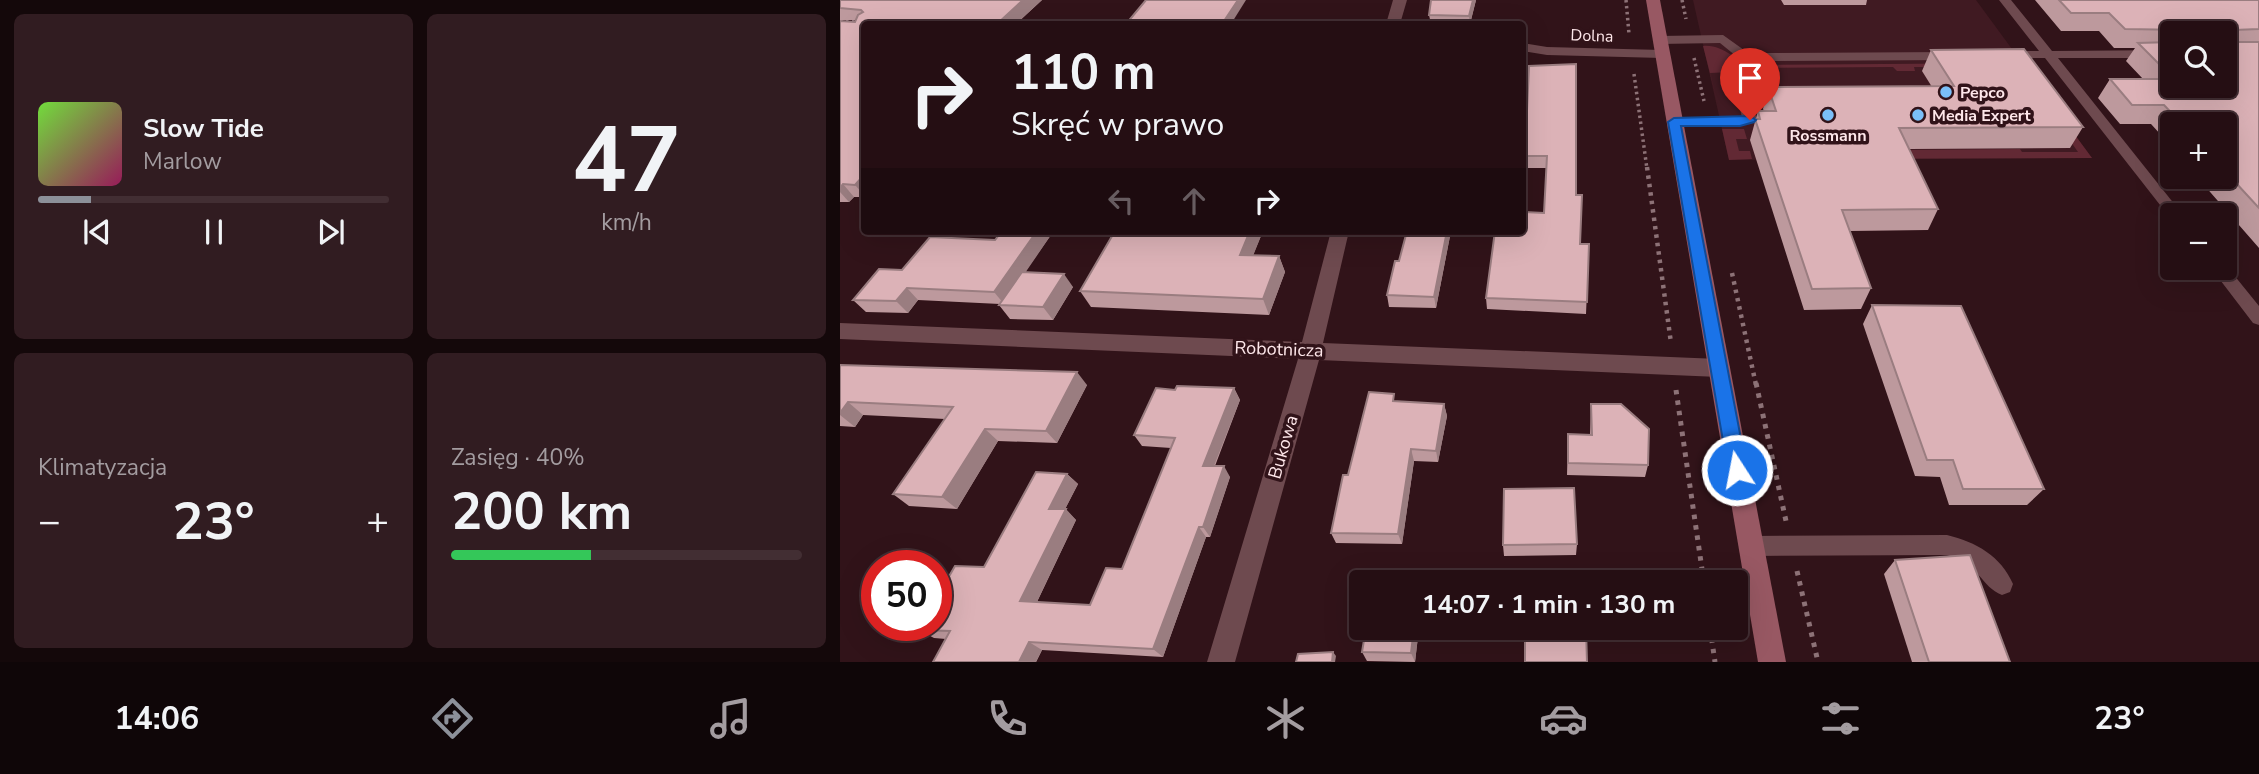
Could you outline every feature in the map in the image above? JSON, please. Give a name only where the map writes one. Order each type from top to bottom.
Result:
[{"type":"main road","points":[[1653,0],[1772,662]]},
{"type":"street","points":[[1394,21],[1400,0]]},
{"type":"street","name":"Dolna","points":[[1526,47],[1632,53],[1660,47]]},
{"type":"street","name":"Bukowa","points":[[1221,662],[1311,350],[1339,235]]},
{"type":"street","name":"Robotnicza","points":[[840,331],[1718,368]]},
{"type":"lane","points":[[2005,0],[2166,203]]},
{"type":"lane","points":[[1660,47],[1690,40],[1723,39],[1740,53],[1757,57],[1969,55]]},
{"type":"lane","points":[[1996,55],[2160,54]]},
{"type":"lane","points":[[1674,122],[1750,120],[1745,101]]},
{"type":"lane","points":[[2229,280],[2259,318]]},
{"type":"lane","points":[[1751,546],[1947,545],[1973,553],[1995,572],[2002,584]]},
{"type":"path","points":[[1626,0],[1701,570]]},
{"type":"path","points":[[1682,0],[1708,122]]},
{"type":"path","points":[[840,20],[867,21]]},
{"type":"path","points":[[1731,269],[1818,662]]},
{"type":"path","points":[[1712,640],[1715,662]]},
{"type":"shaded area","points":[[1693,0],[1976,0],[2092,158],[1729,160]]},
{"type":"shaded area","points":[[1703,46],[1717,48],[1756,65],[2022,63],[2017,67],[1914,67],[1915,71],[1897,71],[1893,67],[1732,68],[1732,72],[1710,73],[1718,105]]},
{"type":"shaded area","points":[[1722,129],[1744,129],[1747,139],[1736,139],[1739,151],[1750,151],[1752,159],[1729,160]]},
{"type":"shaded area","points":[[2066,135],[2075,135],[2092,158],[1767,159],[1798,151],[2020,149],[2022,152],[2078,152]]},
{"type":"building","points":[[840,0],[1023,0],[1000,21],[861,21],[861,178],[855,185],[843,184],[840,188],[840,21],[855,22],[863,12],[840,8]]},
{"type":"building","points":[[1146,0],[1238,0],[1224,21],[1128,21]]},
{"type":"building","points":[[1431,0],[1473,0],[1469,16],[1429,15]]},
{"type":"building","points":[[2059,0],[2259,0],[2259,29],[2237,30],[2237,21],[2160,21],[2160,30],[2125,29],[2109,13],[2071,13]]},
{"type":"building","points":[[2237,41],[2259,42],[2259,208],[2237,184],[2237,112],[2171,112],[2164,105],[2132,105],[2110,79],[2160,79],[2160,98],[2237,98]]},
{"type":"building","points":[[2160,42],[2160,65],[2138,43]]},
{"type":"building","points":[[2024,49],[2083,127],[1899,128],[1938,209],[1842,210],[1871,288],[1812,289],[1755,119],[1760,119],[1758,111],[1776,111],[1768,87],[1954,86],[1931,50]]},
{"type":"building","points":[[1576,64],[1576,195],[1582,195],[1580,244],[1589,244],[1587,302],[1486,298],[1494,235],[1526,235],[1526,212],[1544,213],[1547,156],[1526,156],[1529,66]]},
{"type":"building","points":[[999,235],[1034,235],[994,292],[907,288],[896,301],[853,300],[879,269],[902,270],[930,237],[995,240]]},
{"type":"building","points":[[1113,235],[1248,235],[1240,255],[1279,256],[1263,299],[1080,291]]},
{"type":"building","points":[[1406,235],[1446,235],[1434,297],[1387,295],[1395,261],[1399,261]]},
{"type":"building","points":[[1022,272],[1064,274],[1043,307],[999,305]]},
{"type":"building","points":[[1872,305],[1961,306],[2044,489],[1963,489],[1953,460],[1927,460]]},
{"type":"building","points":[[840,365],[1077,372],[1046,431],[985,429],[942,497],[893,494],[953,407],[848,402],[840,413]]},
{"type":"building","points":[[1177,386],[1234,388],[1203,466],[1224,466],[1203,527],[1199,527],[1153,649],[1029,642],[1019,662],[933,662],[945,641],[952,641],[952,571],[955,566],[984,567],[1036,472],[1067,474],[1049,509],[1066,509],[1020,601],[1090,605],[1106,568],[1122,569],[1175,438],[1134,435],[1156,388],[1175,390]]},
{"type":"building","points":[[1369,392],[1394,394],[1393,401],[1444,404],[1436,451],[1411,449],[1398,534],[1331,533],[1343,475],[1348,475]]},
{"type":"building","points":[[1591,404],[1621,404],[1649,429],[1648,465],[1568,463],[1568,434],[1592,435]]},
{"type":"building","points":[[1574,488],[1577,544],[1503,545],[1504,489]]},
{"type":"building","points":[[1970,555],[2010,662],[1929,662],[1895,560]]},
{"type":"building","points":[[1364,640],[1413,640],[1411,653],[1362,652]]},
{"type":"building","points":[[1525,640],[1586,640],[1587,662],[1525,662]]},
{"type":"building","points":[[1333,652],[1332,662],[1296,662],[1298,654]]},
{"type":"place","name":"Pepco","points":[[1946,92]]},
{"type":"place","name":"Rossmann","points":[[1828,115]]},
{"type":"place","name":"Media Expert","points":[[1918,115]]},
{"type":"route","points":[[1737,470],[1674,122],[1750,120]]}]
